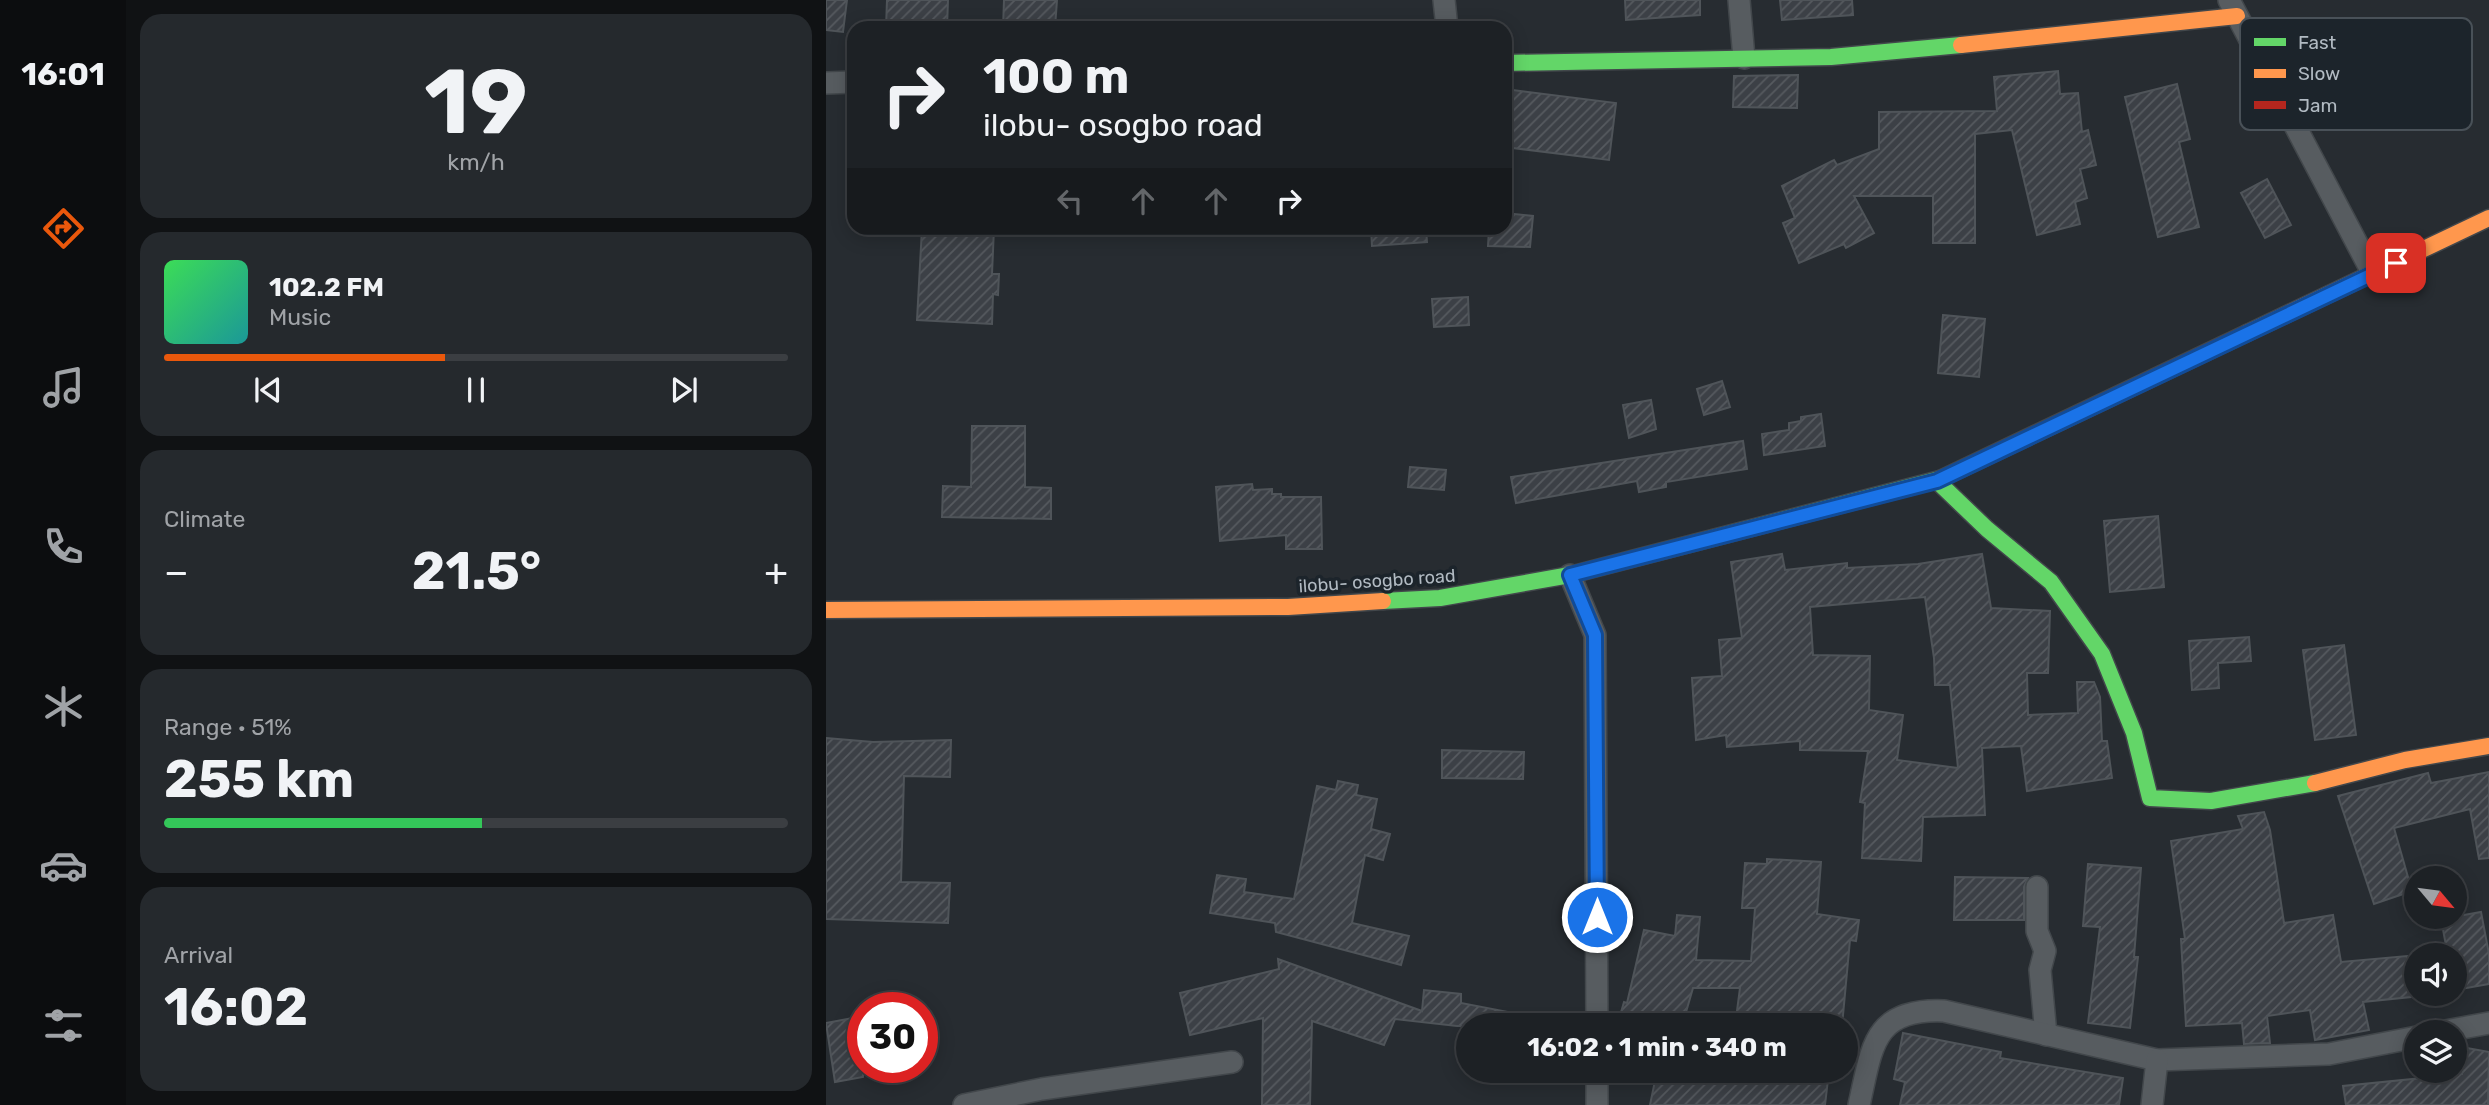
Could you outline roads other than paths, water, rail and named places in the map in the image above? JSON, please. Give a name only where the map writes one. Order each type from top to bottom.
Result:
[{"type":"main road","points":[[1512,63],[1845,55],[2091,34],[2233,8]]},
{"type":"main road","name":"ilobu- osogbo road","points":[[826,610],[1288,607],[1440,598],[1570,575],[1937,481],[2489,218]]},
{"type":"main road","points":[[1937,481],[1987,529],[2051,582],[2102,654],[2134,733],[2150,798],[2179,803],[2281,792],[2396,762],[2489,746]]},
{"type":"street","points":[[1444,0],[1446,21]]},
{"type":"street","points":[[1739,0],[1744,58]]},
{"type":"street","points":[[826,83],[847,82]]},
{"type":"street","points":[[2297,130],[2372,274]]},
{"type":"street","points":[[1570,575],[1595,635],[1597,1013]]},
{"type":"street","points":[[2037,887],[2037,932],[2045,951],[2040,970],[2046,1035]]},
{"type":"street","points":[[1859,1105],[1873,1042],[1899,1015],[1920,1010],[1944,1011],[2157,1060],[2329,1054],[2404,1040]]},
{"type":"street","points":[[2467,1027],[2489,1023]]},
{"type":"street","points":[[2152,1105],[2157,1060]]},
{"type":"street","points":[[964,1105],[1042,1089],[1232,1062]]},
{"type":"street","points":[[1597,1083],[1597,1105]]}]
